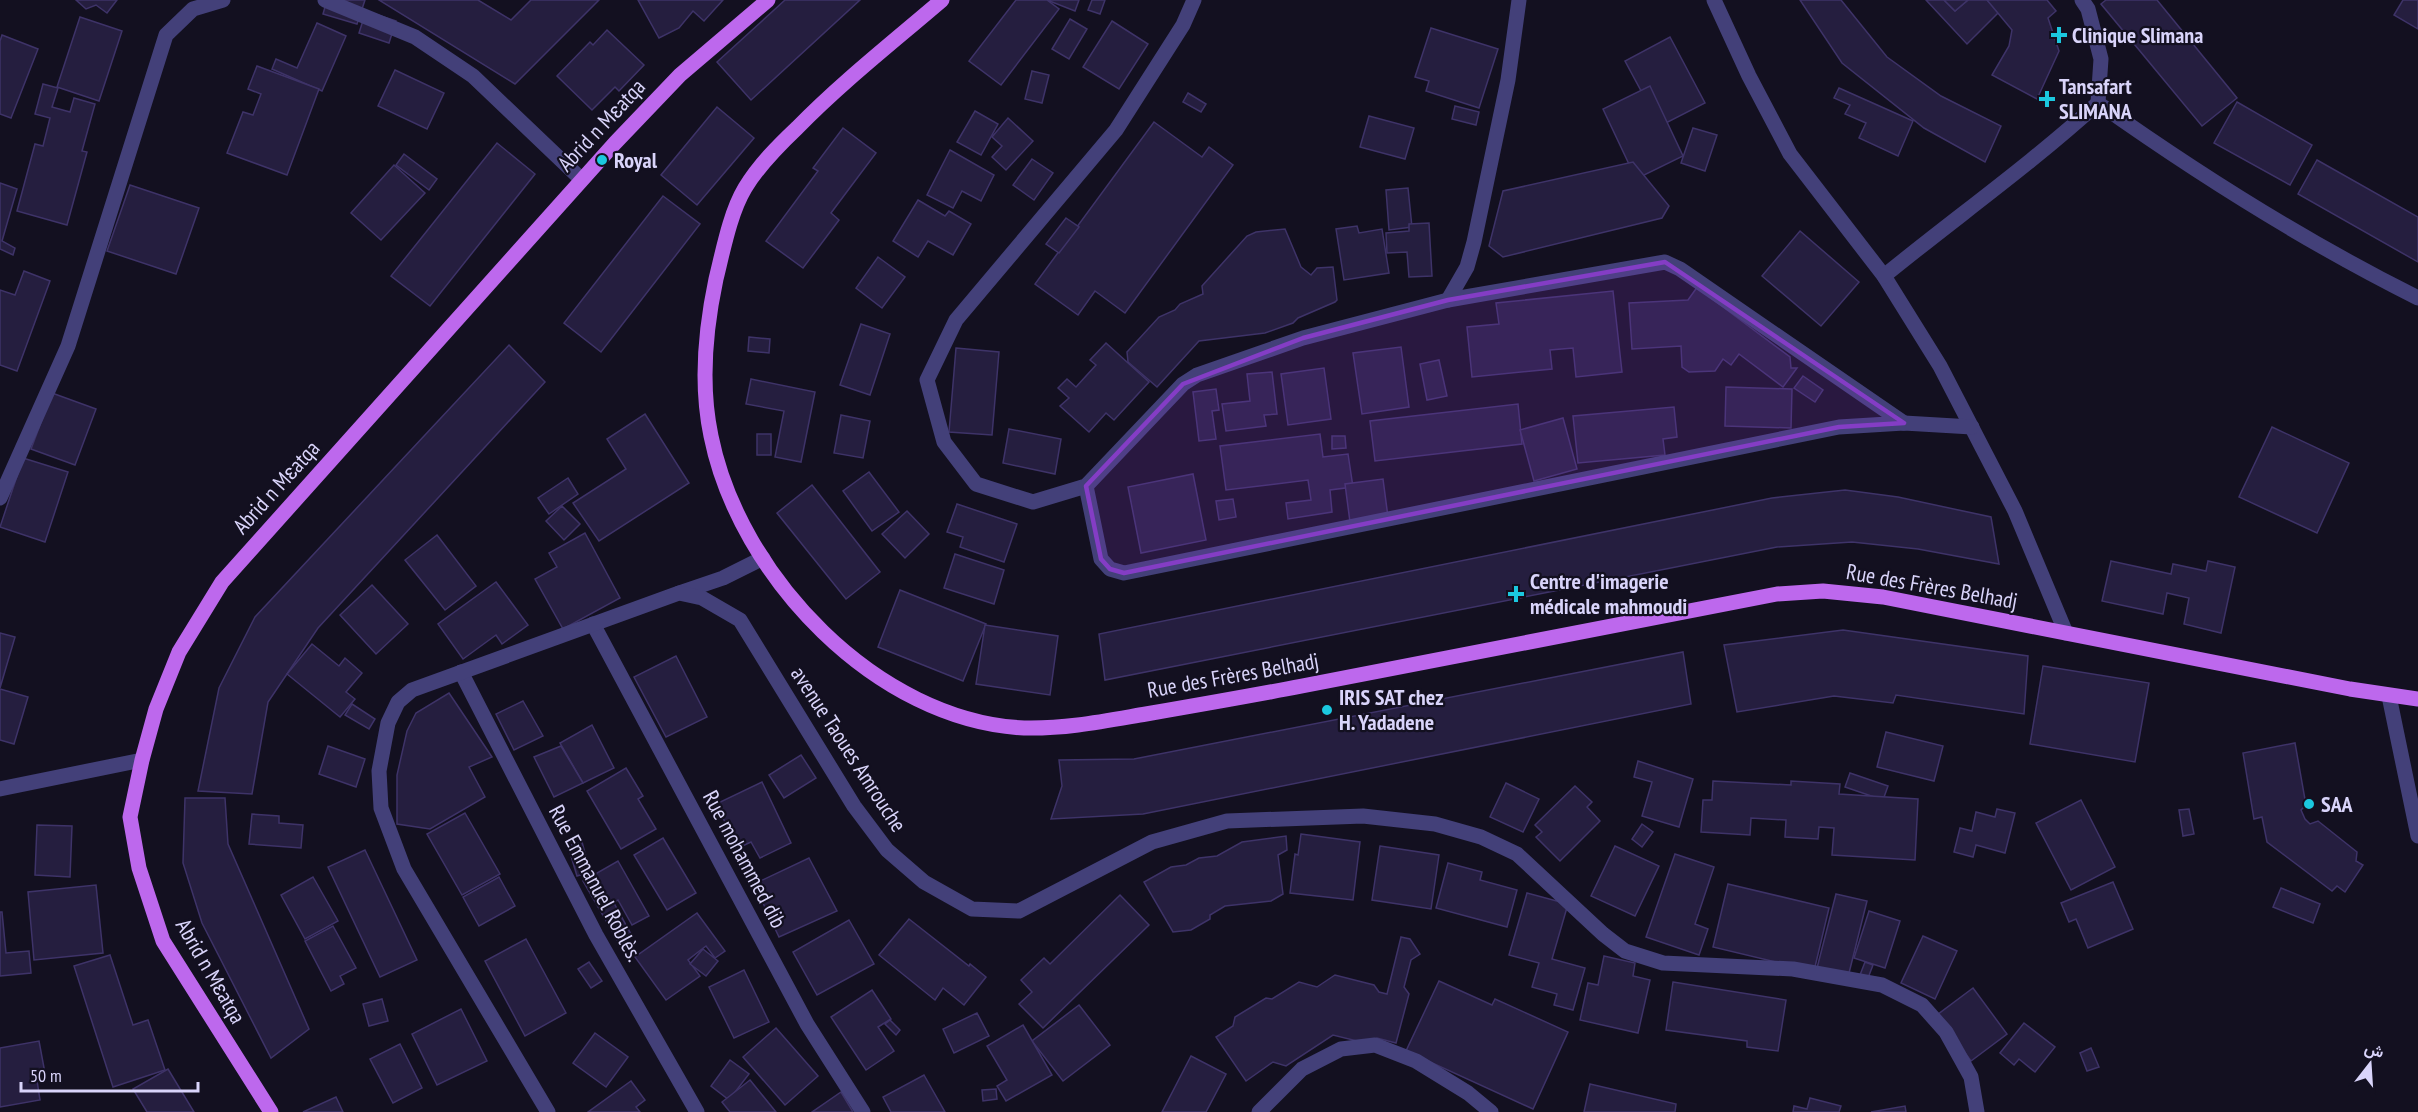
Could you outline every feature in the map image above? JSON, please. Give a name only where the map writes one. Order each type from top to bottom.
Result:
[{"type":"main road","name":"Abrid n Mɛatqa","points":[[271,1112],[163,941],[139,868],[130,817],[156,709],[179,652],[222,582],[581,179],[680,75],[768,0]]},
{"type":"main road","name":"Rue des Frères Belhadj","points":[[942,0],[812,112],[766,159],[743,191],[724,246],[710,307],[704,363],[710,434],[723,486],[769,569],[802,610],[839,649],[875,675],[924,703],[969,720],[1021,728],[1068,727],[1242,697],[1777,594],[1823,591],[1883,597],[2389,696],[2418,699]]},
{"type":"street","points":[[0,498],[68,346],[166,35],[193,9],[223,0]]},
{"type":"street","points":[[326,0],[415,37],[473,76],[581,179]]},
{"type":"street","points":[[1194,0],[1183,25],[1116,130],[956,320],[927,380],[944,442],[975,484],[1033,502],[1086,486],[1183,384],[1197,375],[1304,338],[1448,300],[1665,262],[1680,268],[1904,423]]},
{"type":"street","points":[[1448,300],[1463,275],[1474,242],[1508,80],[1520,0]]},
{"type":"street","points":[[1714,0],[1790,154],[1884,276],[1940,366],[2014,511],[2066,633]]},
{"type":"street","points":[[1884,276],[1958,216],[2055,143],[2098,103],[2101,59],[2088,9],[2082,0]]},
{"type":"street","points":[[2098,103],[2174,157],[2264,214],[2418,298]]},
{"type":"street","points":[[1086,486],[1101,559],[1110,569],[1124,573],[1839,426],[1904,423],[1972,427]]},
{"type":"street","points":[[548,1112],[404,869],[381,808],[379,771],[388,723],[398,702],[412,690],[723,578],[763,558]]},
{"type":"street","name":"avenue Taoues Amrouche","points":[[679,593],[702,598],[740,620],[854,806],[887,850],[924,882],[972,909],[1019,911],[1152,842],[1227,821],[1363,816],[1435,825],[1481,837],[1517,854],[1603,934],[1625,951],[1663,963],[1793,969],[1882,985],[1922,1005],[1946,1032],[1971,1077],[1977,1112]]},
{"type":"street","name":"Rue mohammed dib","points":[[593,624],[807,1024],[863,1112]]},
{"type":"street","name":"Rue Emmanuel Roblès.","points":[[461,672],[596,935],[697,1112]]},
{"type":"street","points":[[2389,696],[2418,836]]},
{"type":"street","points":[[0,789],[142,760]]},
{"type":"street","points":[[1259,1112],[1302,1069],[1341,1049],[1375,1045],[1416,1061],[1468,1093],[1491,1112]]},
{"type":"highlighted area","points":[[1665,262],[1904,423],[1839,427],[1124,573],[1110,569],[1101,559],[1086,486],[1183,384],[1303,338],[1448,300]]},
{"type":"building","points":[[76,0],[117,0],[107,13],[96,5],[86,9]]},
{"type":"building","points":[[327,0],[365,0],[357,24],[323,14]]},
{"type":"building","points":[[379,0],[478,0],[511,20],[531,0],[599,0],[515,84]]},
{"type":"building","points":[[638,0],[723,0],[704,21],[693,11],[679,28],[659,38]]},
{"type":"building","points":[[785,0],[860,0],[751,100],[717,62]]},
{"type":"building","points":[[1016,0],[1047,0],[1059,9],[1001,85],[969,61]]},
{"type":"building","points":[[1047,0],[1079,0],[1075,11]]},
{"type":"building","points":[[1092,0],[1105,0],[1100,14],[1088,10]]},
{"type":"building","points":[[1800,0],[1841,0],[1887,57],[1941,96],[2001,126],[1985,162],[1924,128],[1842,63]]},
{"type":"building","points":[[1926,0],[1944,0],[1955,11],[1968,0],[1987,0],[1999,12],[1967,44]]},
{"type":"building","points":[[1944,0],[1968,0],[1955,11]]},
{"type":"building","points":[[1987,0],[2047,0],[2056,11],[2048,18],[2059,51],[2037,99],[1992,75],[2009,46],[2012,30]]},
{"type":"building","points":[[2106,0],[2157,0],[2237,98],[2202,126],[2101,4]]},
{"type":"building","points":[[2403,0],[2418,0],[2418,29],[2394,15]]},
{"type":"building","points":[[366,11],[396,21],[389,43],[359,33]]},
{"type":"building","points":[[80,17],[122,31],[99,101],[57,87]]},
{"type":"building","points":[[1070,19],[1087,29],[1069,59],[1052,49]]},
{"type":"building","points":[[1112,21],[1148,44],[1119,89],[1083,67]]},
{"type":"building","points":[[317,23],[346,36],[322,91],[272,69],[276,59],[297,68]]},
{"type":"building","points":[[1431,28],[1498,49],[1479,108],[1426,91],[1429,81],[1415,77]]},
{"type":"building","points":[[607,30],[644,65],[619,91],[615,87],[592,110],[557,76],[590,42],[593,45]]},
{"type":"building","points":[[2,35],[38,49],[11,118],[0,114],[0,41]]},
{"type":"building","points":[[1670,37],[1705,103],[1660,126],[1625,61]]},
{"type":"building","points":[[257,66],[319,89],[287,175],[227,153],[243,112],[253,115],[261,94],[248,89]]},
{"type":"building","points":[[395,70],[444,93],[427,129],[378,106]]},
{"type":"building","points":[[1032,71],[1049,75],[1042,103],[1025,99]]},
{"type":"building","points":[[43,84],[58,88],[52,107],[70,112],[74,98],[95,104],[82,151],[87,152],[67,225],[17,211],[35,144],[43,146],[50,118],[35,114]]},
{"type":"building","points":[[1650,86],[1683,156],[1636,179],[1603,109]]},
{"type":"building","points":[[1839,88],[1913,121],[1898,156],[1859,138],[1866,123],[1845,114],[1850,105],[1834,98]]},
{"type":"building","points":[[1188,93],[1206,104],[1201,112],[1183,102]]},
{"type":"building","points":[[2237,102],[2312,145],[2290,185],[2214,143]]},
{"type":"building","points":[[1455,106],[1479,112],[1476,125],[1452,119]]},
{"type":"building","points":[[717,107],[754,138],[697,205],[661,175]]},
{"type":"building","points":[[975,111],[998,124],[981,155],[957,142]]},
{"type":"building","points":[[1369,116],[1414,128],[1405,159],[1360,147]]},
{"type":"building","points":[[1008,118],[1033,141],[1006,170],[992,157],[1002,146],[992,137]]},
{"type":"building","points":[[1154,122],[1202,157],[1209,147],[1233,165],[1125,313],[1095,291],[1078,315],[1035,284]]},
{"type":"building","points":[[843,128],[876,153],[831,213],[839,220],[803,268],[766,241],[818,171],[813,168]]},
{"type":"building","points":[[1693,128],[1717,135],[1705,171],[1681,163]]},
{"type":"building","points":[[497,143],[535,174],[430,306],[391,276]]},
{"type":"building","points":[[950,150],[994,175],[981,201],[962,191],[953,208],[927,195]]},
{"type":"building","points":[[404,154],[437,179],[429,190],[396,165]]},
{"type":"building","points":[[1032,159],[1053,173],[1034,200],[1013,185]]},
{"type":"building","points":[[2317,160],[2418,217],[2418,262],[2298,194]]},
{"type":"building","points":[[1633,162],[1669,206],[1662,218],[1503,257],[1489,246],[1503,191]]},
{"type":"building","points":[[394,165],[425,193],[381,240],[351,213]]},
{"type":"building","points":[[0,183],[17,189],[2,241],[15,248],[13,255],[0,249]]},
{"type":"building","points":[[130,185],[199,208],[176,274],[107,251]]},
{"type":"building","points":[[1408,188],[1412,227],[1389,230],[1386,190]]},
{"type":"building","points":[[663,196],[700,224],[601,352],[564,323]]},
{"type":"building","points":[[918,200],[945,216],[949,211],[971,224],[953,255],[928,241],[918,257],[893,241]]},
{"type":"building","points":[[1066,218],[1079,227],[1059,253],[1046,244]]},
{"type":"building","points":[[1429,223],[1432,276],[1409,277],[1407,252],[1387,253],[1386,233],[1409,231],[1409,224]]},
{"type":"building","points":[[1357,226],[1359,233],[1382,229],[1389,273],[1344,280],[1336,229]]},
{"type":"building","points":[[1285,229],[1301,267],[1311,275],[1317,268],[1333,267],[1337,300],[1335,302],[1298,318],[1293,323],[1265,333],[1199,341],[1157,387],[1128,362],[1127,352],[1159,317],[1203,294],[1202,286],[1247,236],[1256,232]]},
{"type":"building","points":[[1800,231],[1859,282],[1821,326],[1762,276]]},
{"type":"building","points":[[878,257],[905,277],[882,308],[856,288]]},
{"type":"building","points":[[24,271],[50,281],[17,371],[0,365],[0,290],[15,295]]},
{"type":"building","points":[[1698,286],[1790,357],[1791,368],[1797,368],[1783,387],[1739,354],[1731,365],[1723,359],[1715,371],[1689,372],[1682,367],[1681,346],[1632,349],[1629,303],[1688,300]]},
{"type":"building","points":[[1613,291],[1622,372],[1576,377],[1573,348],[1550,350],[1552,369],[1472,377],[1467,327],[1499,324],[1496,303]]},
{"type":"building","points":[[861,324],[890,334],[870,395],[840,385]]},
{"type":"building","points":[[749,337],[770,339],[769,353],[748,351]]},
{"type":"building","points":[[1106,343],[1149,382],[1114,420],[1106,413],[1089,432],[1060,406],[1069,398],[1058,388],[1067,379],[1076,387],[1096,365],[1090,360]]},
{"type":"building","points":[[509,345],[545,382],[318,628],[268,702],[252,794],[198,791],[219,688],[255,617]]},
{"type":"building","points":[[1401,347],[1409,407],[1362,414],[1353,353]]},
{"type":"building","points":[[956,348],[999,352],[992,435],[949,432]]},
{"type":"building","points":[[1439,360],[1447,396],[1427,400],[1420,364]]},
{"type":"building","points":[[1324,368],[1331,419],[1288,425],[1281,374]]},
{"type":"building","points":[[1272,372],[1277,414],[1264,415],[1266,426],[1226,431],[1222,404],[1250,401],[1247,374]]},
{"type":"building","points":[[1803,376],[1823,390],[1815,402],[1794,388]]},
{"type":"building","points":[[751,379],[815,392],[801,462],[775,457],[784,411],[746,404]]},
{"type":"building","points":[[1726,387],[1792,389],[1791,428],[1725,426]]},
{"type":"building","points":[[1216,389],[1219,410],[1212,411],[1216,439],[1199,441],[1193,392]]},
{"type":"building","points":[[52,393],[96,409],[75,465],[31,449]]},
{"type":"building","points":[[1518,404],[1522,444],[1375,461],[1370,421]]},
{"type":"building","points":[[1674,407],[1677,437],[1663,439],[1665,455],[1578,463],[1573,416]]},
{"type":"building","points":[[645,414],[689,483],[599,541],[573,503],[626,469],[607,439]]},
{"type":"building","points":[[841,415],[870,421],[863,458],[834,453]]},
{"type":"building","points":[[1563,418],[1577,469],[1534,481],[1520,430]]},
{"type":"building","points":[[2272,427],[2349,463],[2317,533],[2239,497]]},
{"type":"building","points":[[1009,429],[1061,439],[1055,474],[1003,463]]},
{"type":"building","points":[[757,434],[771,434],[771,455],[757,455]]},
{"type":"building","points":[[1320,434],[1323,457],[1348,454],[1353,487],[1330,490],[1332,512],[1288,519],[1286,503],[1311,500],[1308,480],[1226,490],[1220,446]]},
{"type":"building","points":[[1332,436],[1345,436],[1346,448],[1332,449]]},
{"type":"building","points":[[23,458],[68,472],[45,542],[0,527]]},
{"type":"building","points":[[869,472],[899,512],[872,531],[843,491]]},
{"type":"building","points":[[1193,474],[1206,540],[1141,553],[1128,487]]},
{"type":"building","points":[[568,478],[578,494],[549,514],[538,498]]},
{"type":"building","points":[[1383,479],[1388,517],[1350,522],[1345,484]]},
{"type":"building","points":[[812,485],[880,572],[846,599],[777,513]]},
{"type":"building","points":[[1845,490],[1898,497],[1991,517],[1999,564],[1918,549],[1852,542],[1777,547],[1105,680],[1099,634],[1772,498]]},
{"type":"building","points":[[1233,499],[1236,517],[1219,520],[1216,501]]},
{"type":"building","points":[[957,504],[1017,524],[1004,562],[960,547],[963,537],[947,532]]},
{"type":"building","points":[[562,506],[580,524],[564,540],[546,521]]},
{"type":"building","points":[[907,511],[929,534],[905,558],[882,534]]},
{"type":"building","points":[[585,533],[620,598],[563,629],[535,579],[557,567],[549,553]]},
{"type":"building","points":[[437,535],[476,586],[445,610],[405,560]]},
{"type":"building","points":[[955,554],[1004,570],[994,604],[944,588]]},
{"type":"building","points":[[2111,561],[2171,574],[2173,564],[2206,571],[2208,561],[2235,567],[2221,633],[2184,624],[2189,598],[2167,593],[2163,614],[2102,601]]},
{"type":"building","points":[[496,582],[528,625],[502,644],[496,635],[463,659],[438,624]]},
{"type":"building","points":[[372,585],[408,624],[376,654],[340,615]]},
{"type":"building","points":[[900,590],[986,624],[963,681],[878,647]]},
{"type":"building","points":[[985,625],[1058,636],[1050,695],[976,684]]},
{"type":"building","points":[[1843,630],[2028,656],[2024,714],[1896,695],[1893,703],[1834,696],[1737,712],[1724,645]]},
{"type":"building","points":[[0,633],[15,637],[0,688]]},
{"type":"building","points":[[312,644],[339,666],[345,658],[362,673],[346,692],[355,699],[340,717],[287,674]]},
{"type":"building","points":[[1683,652],[1691,704],[1143,814],[1051,819],[1062,786],[1059,760],[1134,759]]},
{"type":"building","points":[[676,656],[707,717],[666,737],[634,677]]},
{"type":"building","points":[[2043,666],[2149,683],[2135,762],[2030,744]]},
{"type":"building","points":[[0,689],[28,697],[14,744],[0,740]]},
{"type":"building","points":[[449,693],[492,757],[469,767],[485,797],[430,829],[397,824],[397,775],[407,731],[416,713]]},
{"type":"building","points":[[523,701],[543,736],[514,750],[496,714]]},
{"type":"building","points":[[352,704],[375,719],[369,729],[345,715]]},
{"type":"building","points":[[592,725],[614,768],[583,783],[560,743]]},
{"type":"building","points":[[1886,732],[1943,746],[1934,781],[1877,767]]},
{"type":"building","points":[[2295,743],[2306,805],[2301,810],[2305,819],[2310,824],[2318,821],[2357,852],[2356,861],[2363,865],[2345,892],[2337,886],[2332,891],[2267,842],[2262,817],[2254,819],[2243,753]]},
{"type":"building","points":[[328,746],[365,759],[356,787],[319,774]]},
{"type":"building","points":[[561,746],[583,783],[554,797],[534,757]]},
{"type":"building","points":[[801,755],[816,778],[784,798],[769,775]]},
{"type":"building","points":[[1638,761],[1693,779],[1679,827],[1642,816],[1652,782],[1634,777]]},
{"type":"building","points":[[626,768],[643,796],[638,799],[656,829],[621,849],[587,791]]},
{"type":"building","points":[[1850,773],[1888,786],[1883,800],[1845,787]]},
{"type":"building","points":[[1713,781],[1791,785],[1791,781],[1840,784],[1839,794],[1918,799],[1915,860],[1832,855],[1834,828],[1819,827],[1818,839],[1785,837],[1786,820],[1751,818],[1750,835],[1701,832],[1703,800],[1712,800]]},
{"type":"building","points":[[762,782],[791,843],[760,858],[751,842],[738,848],[716,804]]},
{"type":"building","points":[[1506,783],[1539,799],[1523,832],[1490,817]]},
{"type":"building","points":[[1575,786],[1592,802],[1587,807],[1600,821],[1560,861],[1536,837],[1542,832],[1535,825]]},
{"type":"building","points":[[185,798],[225,798],[228,844],[309,1029],[271,1058],[202,923],[183,863]]},
{"type":"building","points":[[2081,800],[2115,867],[2071,890],[2036,823]]},
{"type":"building","points":[[1997,809],[2015,813],[2005,853],[1976,845],[1973,857],[1954,852],[1960,828],[1972,831],[1976,812],[1995,817]]},
{"type":"building","points":[[2189,809],[2194,834],[2183,836],[2179,810]]},
{"type":"building","points":[[465,813],[500,874],[462,895],[427,834]]},
{"type":"building","points":[[252,814],[279,816],[279,823],[303,825],[301,848],[249,844]]},
{"type":"building","points":[[1642,824],[1653,832],[1642,847],[1632,839]]},
{"type":"building","points":[[37,825],[72,826],[70,877],[35,875]]},
{"type":"building","points":[[1301,834],[1360,842],[1353,900],[1290,893],[1295,854],[1298,855]]},
{"type":"building","points":[[1286,836],[1287,850],[1278,855],[1283,894],[1271,901],[1225,906],[1210,915],[1210,919],[1191,930],[1173,932],[1144,882],[1171,867],[1186,865],[1199,858],[1217,856],[1242,842]]},
{"type":"building","points":[[663,838],[696,893],[667,910],[634,855]]},
{"type":"building","points":[[582,842],[590,872],[577,876],[568,846]]},
{"type":"building","points":[[1380,846],[1439,855],[1431,909],[1372,900]]},
{"type":"building","points":[[1615,846],[1659,866],[1635,916],[1591,896]]},
{"type":"building","points":[[365,850],[417,960],[380,977],[328,867]]},
{"type":"building","points":[[1675,854],[1714,867],[1695,924],[1708,929],[1699,955],[1646,937]]},
{"type":"building","points":[[809,858],[837,911],[779,937],[754,884]]},
{"type":"building","points":[[618,861],[649,916],[632,925],[618,900],[614,903],[632,936],[619,943],[583,881]]},
{"type":"building","points":[[1448,863],[1482,872],[1480,880],[1517,890],[1507,927],[1436,908]]},
{"type":"building","points":[[313,877],[338,921],[305,939],[281,895]]},
{"type":"building","points":[[499,877],[515,906],[479,926],[463,897]]},
{"type":"building","points":[[2113,882],[2133,929],[2088,948],[2076,919],[2069,922],[2061,903]]},
{"type":"building","points":[[1728,884],[1829,908],[1814,971],[1713,947]]},
{"type":"building","points":[[96,885],[103,953],[34,960],[28,892]]},
{"type":"building","points":[[2281,888],[2320,904],[2313,923],[2273,907]]},
{"type":"building","points":[[1527,893],[1568,904],[1552,959],[1585,968],[1573,1010],[1554,1005],[1557,994],[1532,987],[1539,963],[1509,955]]},
{"type":"building","points":[[1836,894],[1867,901],[1848,977],[1817,968]]},
{"type":"building","points":[[1120,895],[1149,925],[1043,1028],[1019,1004],[1032,992],[1021,980],[1044,958],[1050,964]]},
{"type":"building","points":[[1869,911],[1900,921],[1885,968],[1854,958]]},
{"type":"building","points":[[0,912],[2,912],[6,953],[29,951],[31,973],[0,976]]},
{"type":"building","points":[[697,913],[725,951],[715,958],[706,946],[688,960],[700,976],[666,1000],[635,957]]},
{"type":"building","points":[[909,919],[986,977],[964,1005],[943,988],[935,1000],[879,955]]},
{"type":"building","points":[[849,920],[874,964],[817,995],[793,952]]},
{"type":"building","points":[[333,926],[356,968],[340,976],[344,984],[331,991],[305,941]]},
{"type":"building","points":[[1923,936],[1957,951],[1935,999],[1901,983]]},
{"type":"building","points":[[1401,937],[1410,939],[1420,954],[1411,960],[1404,987],[1409,994],[1396,1043],[1377,1038],[1369,1044],[1333,1035],[1286,1066],[1273,1062],[1246,1081],[1216,1037],[1233,1026],[1235,1017],[1266,998],[1272,999],[1299,982],[1317,987],[1335,975],[1374,985],[1379,992],[1387,994]]},
{"type":"building","points":[[526,939],[566,1013],[525,1036],[485,961]]},
{"type":"building","points":[[703,949],[718,961],[706,976],[690,964]]},
{"type":"building","points":[[110,955],[133,1025],[148,1020],[165,1070],[113,1087],[74,966]]},
{"type":"building","points":[[1604,956],[1635,963],[1633,976],[1650,980],[1638,1033],[1580,1020],[1588,983],[1598,985]]},
{"type":"building","points":[[589,962],[602,981],[591,988],[578,969]]},
{"type":"building","points":[[1865,962],[1873,965],[1868,978],[1860,975]]},
{"type":"building","points":[[744,970],[769,1022],[734,1038],[709,987]]},
{"type":"building","points":[[1439,981],[1492,1005],[1495,999],[1568,1032],[1533,1109],[1406,1051]]},
{"type":"building","points":[[1673,982],[1786,1000],[1778,1051],[1747,1047],[1747,1041],[1666,1030]]},
{"type":"building","points":[[1973,988],[2007,1034],[1971,1061],[1937,1015]]},
{"type":"building","points":[[872,990],[891,1019],[878,1027],[894,1051],[866,1070],[831,1017]]},
{"type":"building","points":[[382,999],[388,1021],[369,1026],[363,1004]]},
{"type":"building","points":[[1079,1005],[1110,1045],[1063,1081],[1032,1041]]},
{"type":"building","points":[[461,1009],[487,1061],[437,1085],[412,1034]]},
{"type":"building","points":[[977,1013],[989,1036],[954,1053],[943,1029]]},
{"type":"building","points":[[890,1020],[900,1030],[896,1035],[885,1024]]},
{"type":"building","points":[[2024,1023],[2055,1047],[2035,1072],[2019,1059],[2014,1065],[2000,1053]]},
{"type":"building","points":[[1023,1025],[1052,1075],[1006,1101],[997,1086],[1007,1080],[987,1046]]},
{"type":"building","points":[[776,1028],[818,1076],[785,1105],[743,1057]]},
{"type":"building","points":[[595,1033],[628,1057],[606,1087],[573,1063]]},
{"type":"building","points":[[39,1041],[45,1073],[36,1074],[40,1100],[0,1107],[0,1048]]},
{"type":"building","points":[[400,1044],[422,1088],[393,1103],[370,1059]]},
{"type":"building","points":[[2091,1048],[2099,1067],[2087,1071],[2080,1053]]},
{"type":"building","points":[[1191,1056],[1226,1074],[1206,1112],[1162,1112]]},
{"type":"building","points":[[730,1060],[749,1074],[729,1100],[711,1086]]},
{"type":"building","points":[[168,1069],[194,1112],[147,1112],[133,1089]]},
{"type":"building","points":[[924,1075],[945,1112],[891,1112],[883,1097]]},
{"type":"building","points":[[750,1080],[776,1112],[730,1112],[722,1102]]},
{"type":"building","points":[[631,1081],[645,1100],[636,1107],[640,1112],[588,1112]]},
{"type":"building","points":[[1590,1084],[1676,1104],[1675,1112],[1584,1112]]},
{"type":"building","points":[[996,1089],[997,1099],[983,1101],[982,1090]]},
{"type":"building","points":[[841,1092],[853,1112],[812,1112]]},
{"type":"building","points":[[336,1097],[343,1112],[303,1112]]},
{"type":"building","points":[[1810,1098],[1841,1106],[1839,1112],[1793,1112],[1794,1106],[1807,1109]]},
{"type":"building","points":[[1905,1106],[1906,1112],[1871,1112]]},
{"type":"place","name":"Clinique Slimana","points":[[2059,35]]},
{"type":"place","name":"Tansafart SLIMANA","points":[[2047,99]]},
{"type":"place","name":"Royal","points":[[602,160]]},
{"type":"place","name":"Centre d'imagerie médicale mahmoudi","points":[[1516,594]]},
{"type":"place","name":"IRIS SAT chez H. Yadadene","points":[[1327,710]]},
{"type":"place","name":"SAA","points":[[2309,804]]}]
